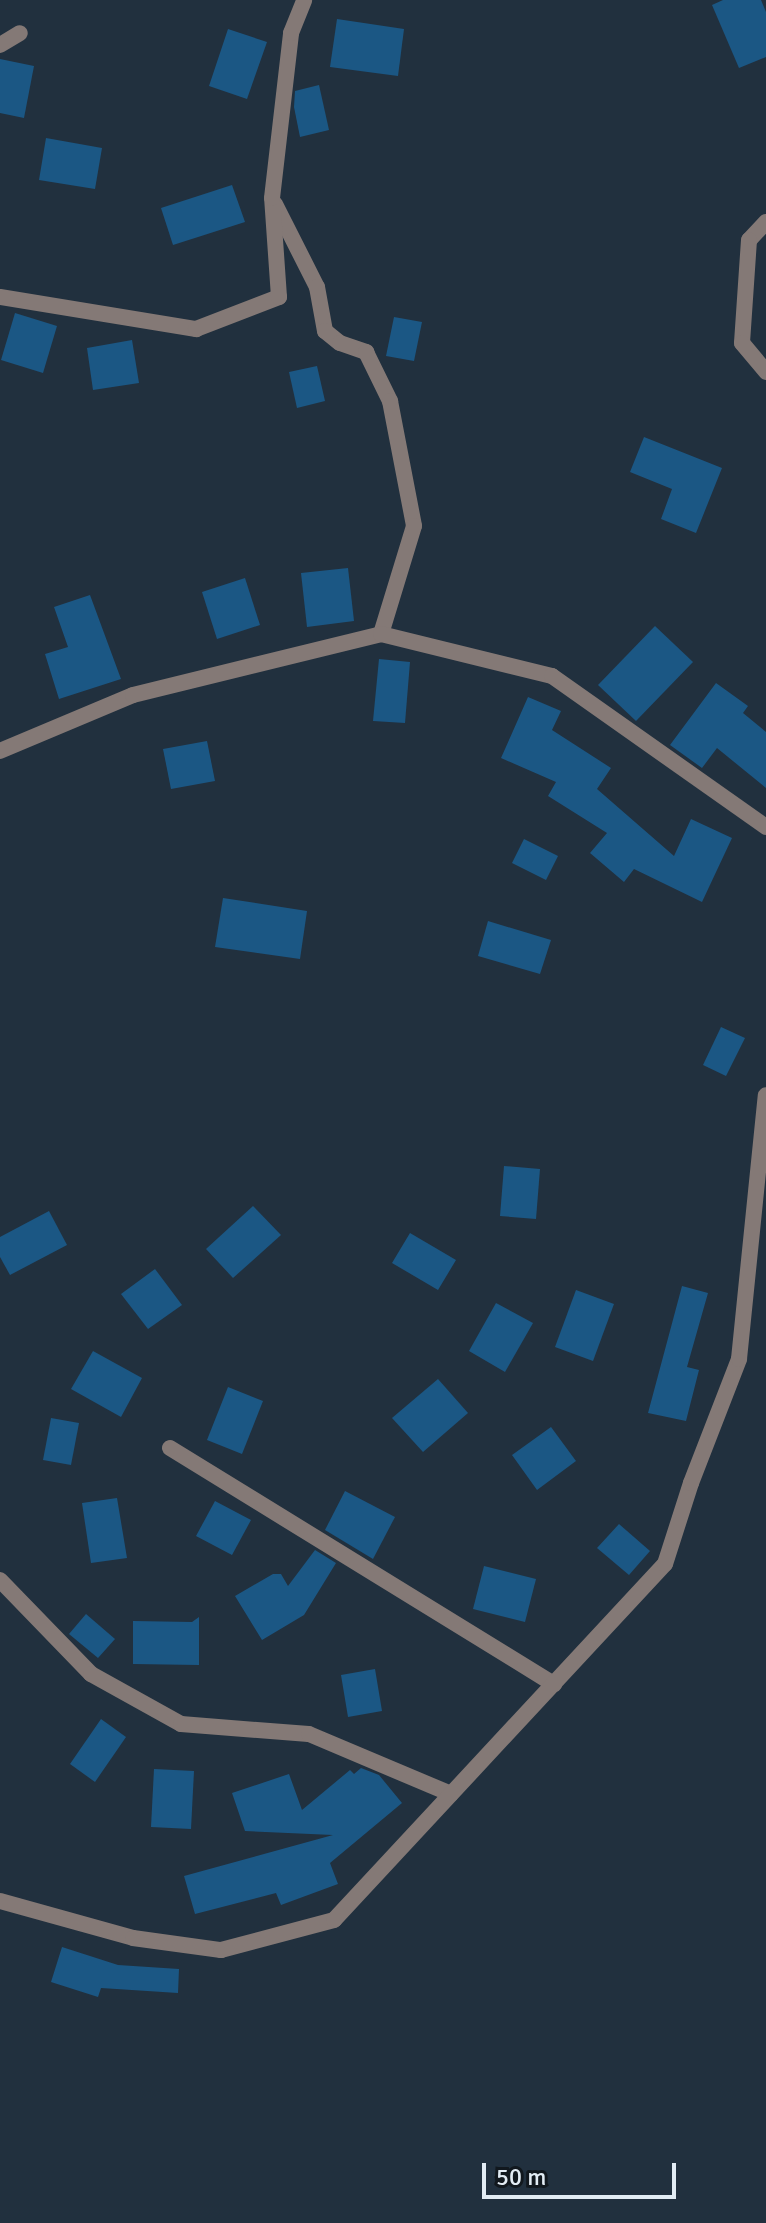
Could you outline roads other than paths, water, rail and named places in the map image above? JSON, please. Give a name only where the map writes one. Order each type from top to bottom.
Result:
[{"type":"street","points":[[0,297],[196,329],[279,297],[272,198],[291,33],[304,0]]},
{"type":"street","points":[[0,45],[20,33]]},
{"type":"street","points":[[272,198],[317,287],[325,331],[340,343],[366,352],[390,401],[414,526],[381,634]]},
{"type":"street","points":[[766,222],[749,240],[742,343],[766,372]]},
{"type":"street","points":[[0,751],[133,695],[381,634],[552,676],[766,827]]},
{"type":"street","points":[[0,1901],[133,1938],[221,1950],[334,1920],[665,1564],[691,1483],[739,1359],[759,1223],[766,1095]]},
{"type":"street","points":[[170,1448],[554,1684]]},
{"type":"street","points":[[0,1580],[91,1674],[181,1724],[309,1734],[451,1794]]}]
